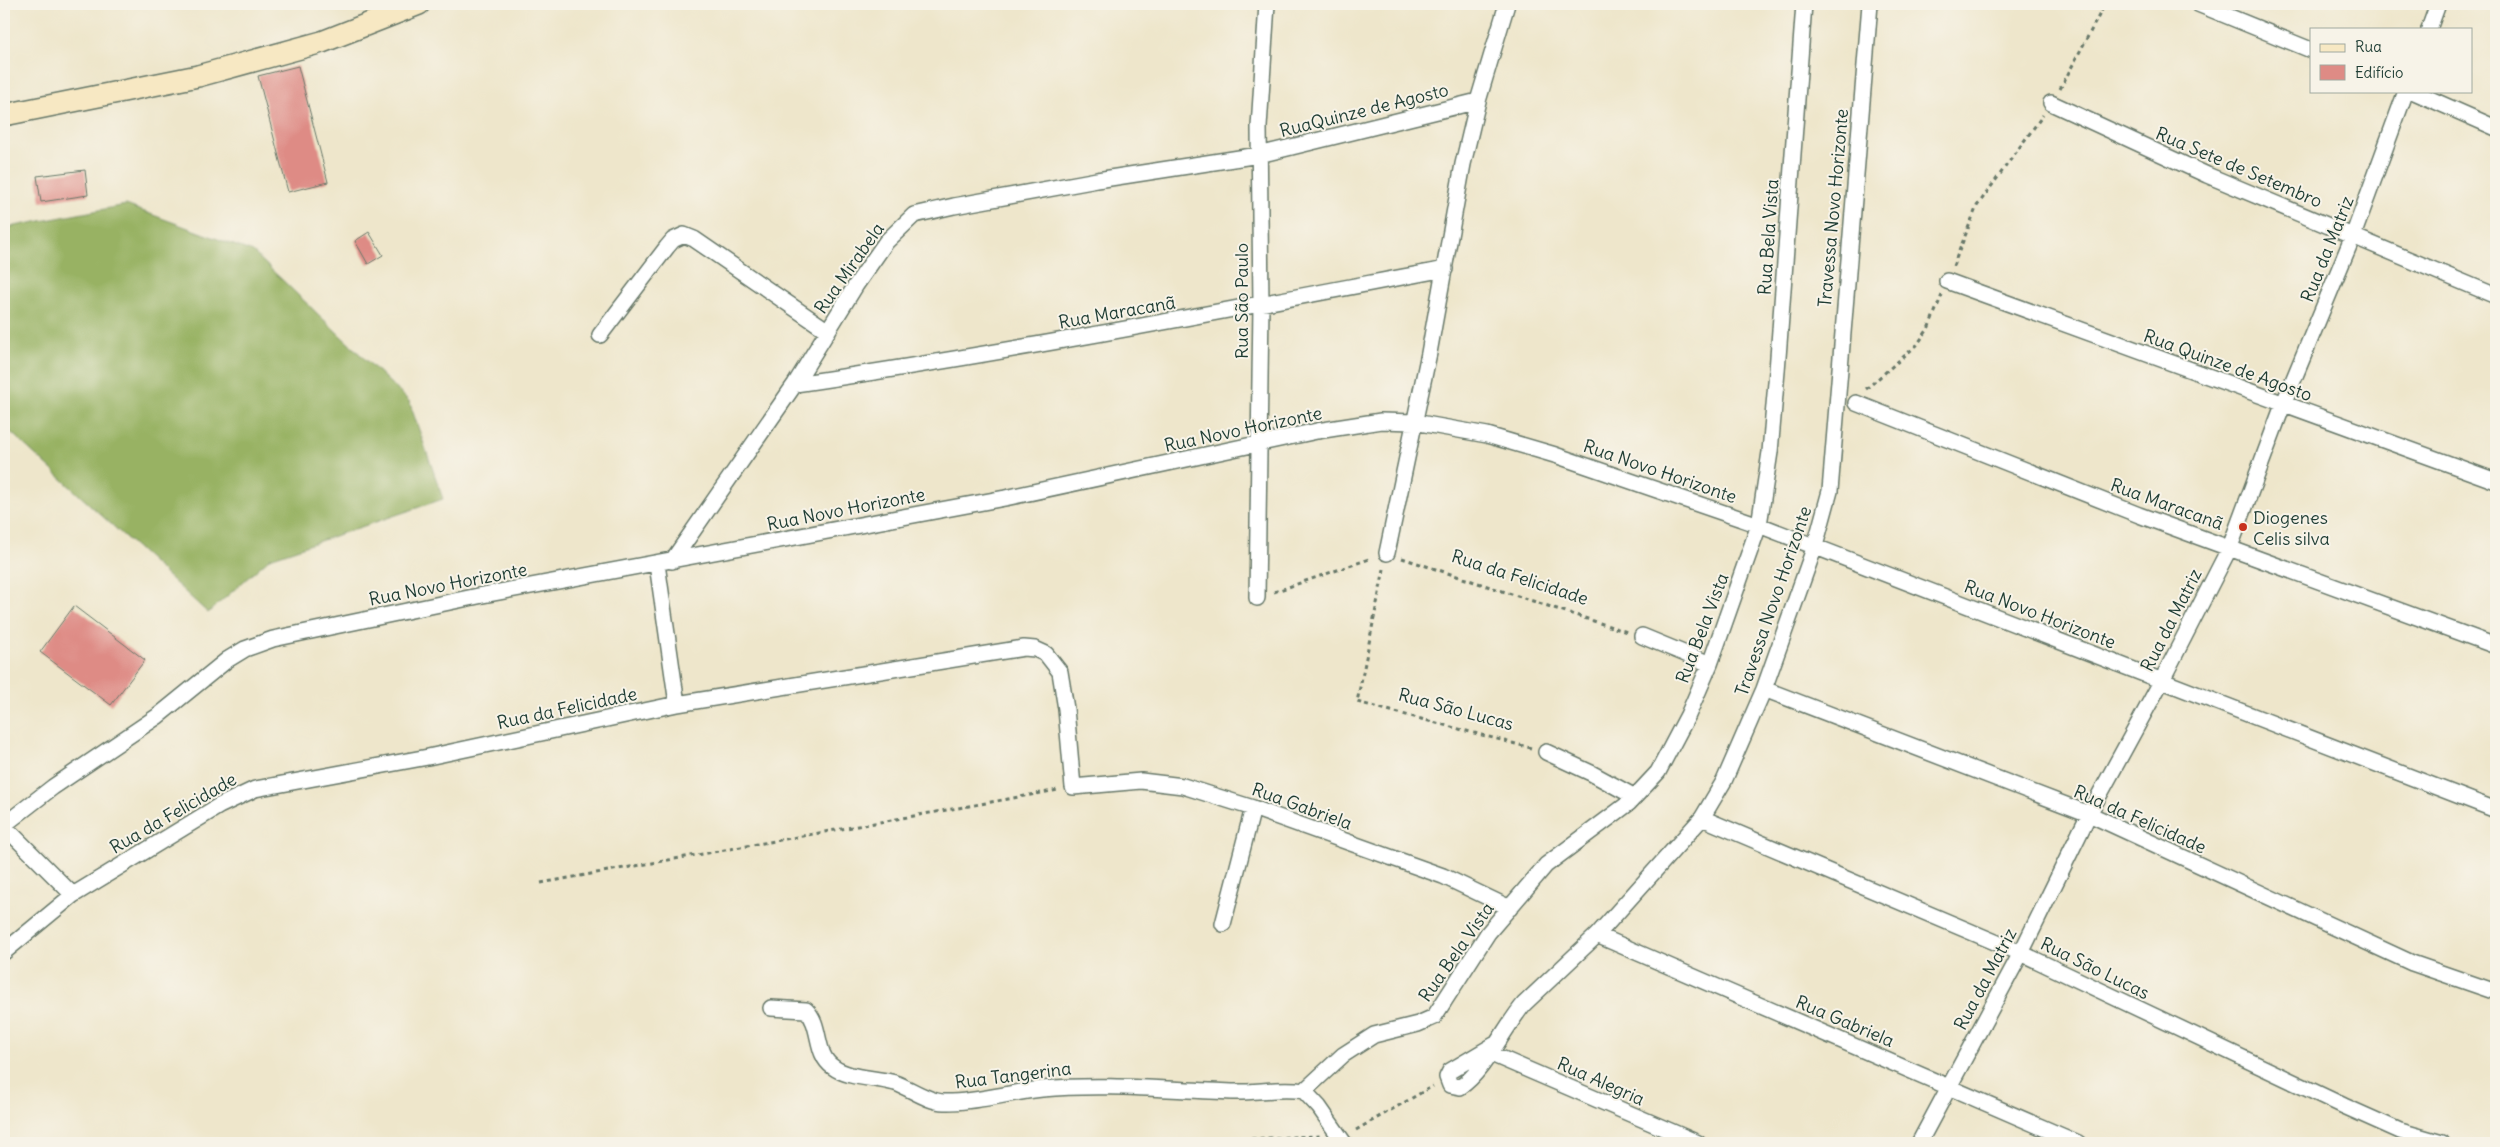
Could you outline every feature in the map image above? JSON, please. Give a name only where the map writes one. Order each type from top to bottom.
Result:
[{"type":"main road","points":[[4,115],[198,76],[322,42],[419,4]]},
{"type":"street","name":"Rua São Paulo","points":[[1256,598],[1257,444],[1261,304],[1259,155],[1262,65],[1267,4]]},
{"type":"street","points":[[1387,553],[1445,269],[1463,164],[1478,101],[1507,4]]},
{"type":"street","name":"Rua Bela Vista","points":[[1304,1091],[1343,1055],[1374,1035],[1418,1024],[1434,1017],[1488,933],[1546,865],[1635,797],[1658,772],[1688,715],[1710,664],[1760,525],[1777,380],[1804,4]]},
{"type":"street","name":"Travessa Novo Horizonte","points":[[1447,1078],[1451,1087],[1460,1087],[1468,1081],[1492,1049],[1513,1016],[1533,993],[1597,935],[1702,818],[1724,781],[1764,689],[1815,546],[1830,491],[1870,4]]},
{"type":"street","points":[[2198,4],[2310,50]]},
{"type":"street","points":[[2429,28],[2438,4]]},
{"type":"street","name":"Rua da Matriz","points":[[1919,1143],[2021,953],[2090,814],[2161,682],[2230,547],[2283,405],[2353,236],[2406,92]]},
{"type":"street","points":[[2414,92],[2496,128]]},
{"type":"street","name":"RuaQuinze de Agosto","points":[[1259,155],[1478,101]]},
{"type":"street","name":"Rua Sete de Setembro","points":[[2051,104],[2132,142],[2496,296]]},
{"type":"street","name":"Rua Mirabela","points":[[672,561],[795,384],[856,285],[886,242],[914,215],[1097,180],[1259,155]]},
{"type":"street","points":[[600,335],[667,247],[673,240],[684,235],[694,239],[828,331]]},
{"type":"street","name":"Rua Maracanã","points":[[795,384],[937,363],[1445,269]]},
{"type":"street","name":"Rua Quinze de Agosto","points":[[1947,281],[2496,481]]},
{"type":"street","name":"Rua Maracanã","points":[[1856,403],[2007,464],[2496,646]]},
{"type":"street","name":"Rua Novo Horizonte","points":[[4,826],[53,787],[158,716],[227,660],[245,649],[274,639],[354,622],[1005,498],[1318,431],[1381,421],[1414,422],[1487,435],[1555,455],[1760,525],[2161,682],[2338,747],[2496,810]]},
{"type":"street","points":[[657,564],[677,704]]},
{"type":"street","points":[[1642,636],[1710,664]]},
{"type":"street","name":"Rua da Felicidade","points":[[4,952],[73,895],[219,806],[255,789],[428,758],[677,704],[984,654],[1024,648],[1036,649],[1054,662],[1060,672],[1066,709],[1073,787]]},
{"type":"street","name":"Rua da Felicidade","points":[[1764,689],[2090,814],[2412,963],[2496,992]]},
{"type":"street","points":[[1546,752],[1592,773],[1635,797]]},
{"type":"street","name":"Rua Gabriela","points":[[1073,787],[1111,782],[1164,783],[1183,786],[1253,808],[1443,876],[1510,908]]},
{"type":"street","points":[[1223,924],[1253,808]]},
{"type":"street","name":"Rua São Lucas","points":[[1702,818],[2021,953],[2290,1082],[2400,1131],[2442,1143]]},
{"type":"street","points":[[4,826],[73,895]]},
{"type":"street","name":"Rua Gabriela","points":[[1597,935],[2078,1143]]},
{"type":"street","name":"Rua Tangerina","points":[[771,1008],[798,1008],[810,1013],[821,1051],[832,1067],[848,1074],[894,1084],[938,1101],[957,1101],[1014,1091],[1091,1085],[1232,1092],[1291,1089],[1304,1091]]},
{"type":"street","name":"Rua Alegria","points":[[1492,1049],[1698,1143]]},
{"type":"street","points":[[1304,1091],[1341,1139]]},
{"type":"path","points":[[1856,403],[1869,385],[1908,354],[1923,337],[1977,206],[2051,104],[2074,66],[2105,4]]},
{"type":"path","points":[[1256,598],[1387,553]]},
{"type":"path","name":"Rua da Felicidade","points":[[1387,553],[1642,636]]},
{"type":"path","name":"Rua São Lucas","points":[[1387,553],[1357,702],[1546,752]]},
{"type":"path","points":[[541,883],[1073,787]]},
{"type":"path","points":[[1246,1143],[1248,1139],[1341,1139],[1447,1078]]},
{"type":"green space","points":[[126,205],[253,252],[409,401],[443,499],[270,558],[208,613],[4,426],[4,228]]},
{"type":"building","points":[[298,66],[328,182],[288,192],[258,76]]},
{"type":"building","points":[[85,170],[88,195],[41,202],[37,176]]},
{"type":"building","points":[[369,232],[383,255],[368,264],[355,241]]},
{"type":"building","points":[[74,606],[145,660],[111,705],[40,652]]},
{"type":"place","name":"Diogenes Celis silva","points":[[2243,527]]}]
